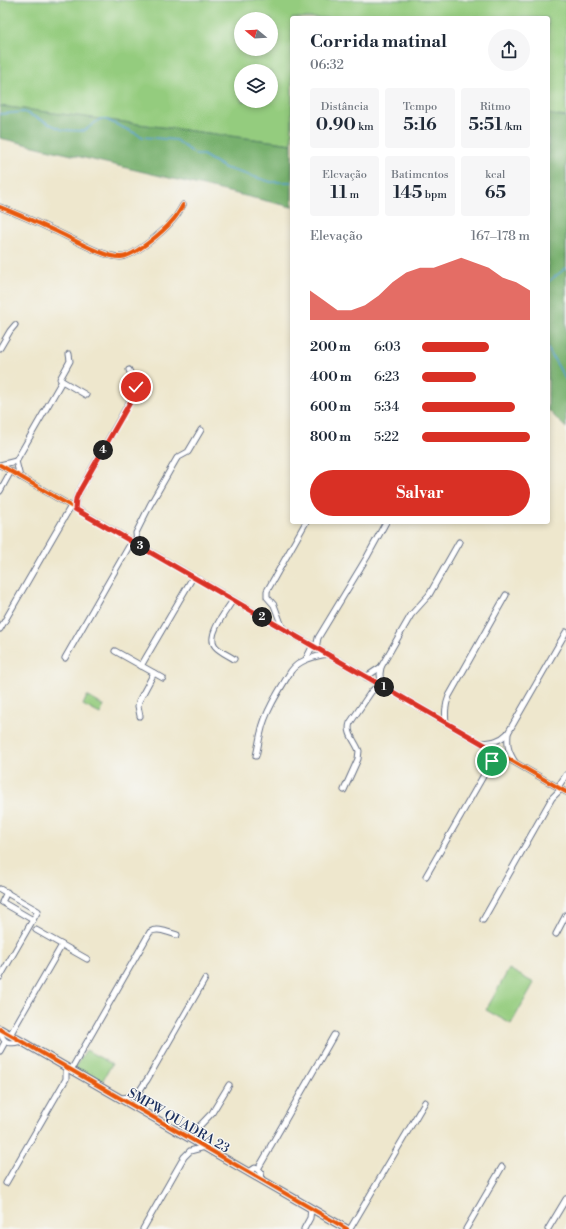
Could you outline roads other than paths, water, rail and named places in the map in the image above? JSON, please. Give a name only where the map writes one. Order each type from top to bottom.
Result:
[{"type":"street","points":[[0,207],[54,230],[106,255],[123,257],[135,253],[160,233],[173,220],[183,205]]},
{"type":"street","points":[[0,348],[15,325]]},
{"type":"street","points":[[20,477],[16,461],[62,381],[61,378],[70,358],[69,354]]},
{"type":"street","points":[[0,630],[73,508],[79,492],[134,394],[136,387],[129,370]]},
{"type":"street","points":[[62,381],[86,395]]},
{"type":"street","points":[[137,545],[136,533],[150,504],[177,458],[188,452],[201,430]]},
{"type":"street","points":[[0,465],[16,461]]},
{"type":"street","points":[[0,465],[560,788]]},
{"type":"street","points":[[0,491],[11,472]]},
{"type":"street","points":[[283,629],[274,605],[268,597],[267,591],[305,524]]},
{"type":"street","points":[[306,660],[385,524]]},
{"type":"street","points":[[126,538],[136,533]]},
{"type":"street","points":[[65,658],[132,541]]},
{"type":"street","points":[[381,685],[381,667],[411,615],[429,595],[459,542]]},
{"type":"street","points":[[141,666],[193,577]]},
{"type":"street","points":[[446,722],[445,709],[449,696],[506,595]]},
{"type":"street","points":[[233,600],[212,636],[216,647],[234,659]]},
{"type":"street","points":[[482,743],[497,741],[508,733],[566,632]]},
{"type":"street","points":[[115,651],[163,678]]},
{"type":"street","points":[[256,756],[261,732],[270,709],[294,668],[306,660],[327,654]]},
{"type":"street","points":[[366,677],[381,667]]},
{"type":"street","points":[[140,716],[139,703],[154,673]]},
{"type":"street","points":[[344,790],[358,758],[359,752],[349,732],[349,726],[371,692],[381,685]]},
{"type":"street","points":[[508,733],[507,747],[515,762]]},
{"type":"street","points":[[426,876],[497,752]]},
{"type":"street","points":[[483,920],[552,798],[560,788],[566,774]]},
{"type":"street","points":[[0,889],[38,910],[0,977]]},
{"type":"street","points":[[7,892],[2,902],[33,920]]},
{"type":"street","points":[[556,934],[566,915]]},
{"type":"street","points":[[6,1183],[150,932],[157,929],[176,935]]},
{"type":"street","points":[[36,930],[87,960]]},
{"type":"street","points":[[10,1034],[62,945]]},
{"type":"street","points":[[121,1098],[129,1098],[136,1094],[147,1080],[205,979]]},
{"type":"street","points":[[0,1030],[2,1039],[5,1042],[12,1043],[22,1041]]},
{"type":"street","name":"SMPW QUADRA 23","points":[[0,1030],[10,1034],[347,1229]]},
{"type":"street","points":[[258,1169],[334,1035]]},
{"type":"street","points":[[0,1051],[5,1042]]},
{"type":"street","points":[[66,1079],[71,1070]]},
{"type":"street","points":[[189,1137],[211,1114],[229,1085]]},
{"type":"street","points":[[139,1091],[137,1100],[138,1104],[144,1111]]},
{"type":"street","points":[[350,1229],[425,1102]]},
{"type":"street","points":[[143,1229],[184,1157],[190,1151],[206,1147]]},
{"type":"street","points":[[466,1229],[502,1167]]},
{"type":"street","points":[[249,1172],[255,1168],[258,1169]]},
{"type":"street","points":[[258,1169],[261,1172],[260,1179]]},
{"type":"street","points":[[548,1229],[566,1199]]},
{"type":"street","points":[[304,1229],[310,1218],[311,1208]]},
{"type":"street","points":[[310,1218],[318,1212]]},
{"type":"waterway","points":[[0,114],[24,112],[63,130],[84,131],[100,119],[107,120],[143,137],[176,140],[196,155],[203,155],[225,168],[271,182],[290,182]]},
{"type":"waterway","points":[[550,280],[566,268]]},
{"type":"waterway","points":[[550,352],[566,380]]}]
